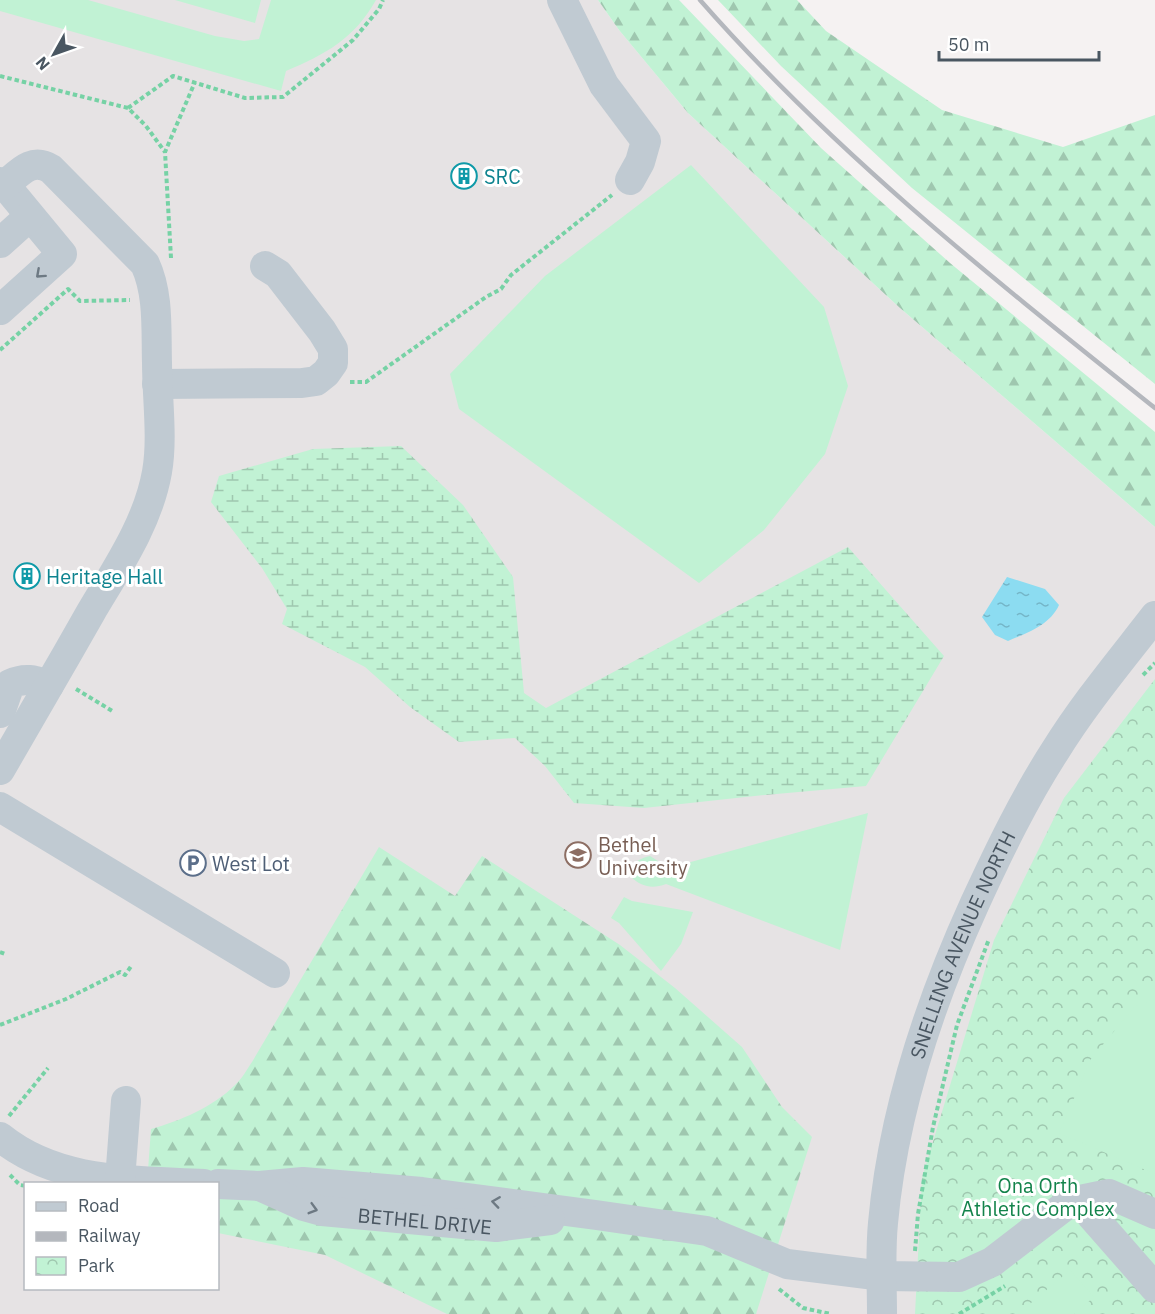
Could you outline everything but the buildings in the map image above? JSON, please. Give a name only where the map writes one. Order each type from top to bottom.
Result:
[{"type":"street","points":[[562,0],[604,85],[646,141],[640,162],[630,180]]},
{"type":"street","points":[[0,310],[62,254],[3,183],[30,165],[44,165],[51,169],[145,264],[151,276],[154,299],[157,384],[157,471],[151,497],[60,685],[3,758]]},
{"type":"street","points":[[0,243],[30,216]]},
{"type":"street","points":[[157,384],[302,383],[316,381],[326,374],[333,363],[333,349],[278,274],[265,266]]},
{"type":"street","name":"SNELLING AVENUE NORTH","points":[[882,1314],[883,1224],[904,1101],[928,1018],[953,952],[1017,814],[1056,749],[1155,616]]},
{"type":"street","points":[[0,713],[10,684],[29,679],[60,685]]},
{"type":"street","points":[[0,807],[275,973]]},
{"type":"street","points":[[120,1180],[126,1101]]},
{"type":"street","points":[[6,1142],[54,1167],[82,1175],[162,1182]]},
{"type":"street","name":"BETHEL DRIVE","points":[[219,1184],[259,1186],[303,1182],[400,1190],[596,1215],[707,1232],[787,1264],[883,1276],[959,1277],[992,1262],[1071,1202],[1109,1194],[1155,1214]]},
{"type":"street","points":[[1081,1200],[1091,1215],[1155,1288]]},
{"type":"path","points":[[128,108],[173,76],[245,98],[283,96],[353,40],[379,9],[382,0]]},
{"type":"path","points":[[0,76],[128,108],[146,126],[165,152]]},
{"type":"path","points":[[172,269],[165,152],[195,82]]},
{"type":"path","points":[[316,381],[366,382],[501,288],[511,275],[630,180]]},
{"type":"path","points":[[0,350],[68,289],[80,301],[154,299]]},
{"type":"path","points":[[1135,682],[1155,663]]},
{"type":"path","points":[[60,685],[114,712]]},
{"type":"path","points":[[915,1254],[922,1192],[933,1128],[957,1025],[990,937]]},
{"type":"path","points":[[0,1025],[66,999],[120,972],[125,975],[132,965]]},
{"type":"path","points":[[6,1142],[48,1068]]},
{"type":"shaded area","name":"Bethel University","points":[[0,0],[598,0],[619,30],[688,113],[900,308],[1155,527],[1155,1314],[0,1314]]},
{"type":"green space","points":[[0,0],[88,0],[215,36],[244,41],[259,39],[271,0],[376,0],[358,25],[338,44],[286,71],[281,91],[0,11]]},
{"type":"green space","points":[[175,0],[261,0],[255,23]]},
{"type":"green space","points":[[598,0],[679,0],[821,148],[950,263],[1155,432],[1155,527],[900,308],[688,113],[619,30]]},
{"type":"green space","points":[[718,0],[797,0],[826,31],[942,110],[1063,147],[1155,115],[1155,384],[912,188],[781,66]]},
{"type":"green space","points":[[691,165],[824,307],[848,386],[825,454],[764,530],[699,583],[459,409],[450,374],[545,276]]},
{"type":"green space","points":[[401,446],[463,505],[513,577],[524,693],[546,708],[848,547],[944,656],[866,786],[644,808],[574,803],[545,766],[515,738],[459,742],[410,707],[365,667],[282,624],[287,609],[262,568],[211,502],[219,476],[313,449]]},
{"type":"green space","name":"Ona Orth Athletic Complex","points":[[1155,679],[1155,1314],[915,1314],[922,1178],[994,940],[1064,798]]},
{"type":"green space","points":[[868,813],[840,950],[666,884],[647,886],[631,877],[632,866],[638,860],[650,856],[669,868]]},
{"type":"green space","points":[[379,847],[455,896],[482,856],[620,945],[675,988],[742,1047],[782,1107],[812,1137],[756,1314],[447,1314],[325,1255],[219,1233],[219,1182],[147,1182],[151,1129],[185,1117],[217,1100],[240,1080]]},
{"type":"green space","points":[[624,897],[632,901],[693,912],[681,944],[661,971],[619,923],[611,918]]},
{"type":"green space","points":[[1155,999],[1155,1174],[1059,1133],[1091,1059],[1135,1006]]},
{"type":"green space","points":[[1070,1270],[1094,1297],[1074,1314],[1018,1314]]},
{"type":"water","points":[[1007,577],[1045,589],[1059,605],[1044,623],[1008,641],[995,635],[982,617]]},
{"type":"railway","points":[[700,0],[752,57],[861,163],[977,264],[1155,408]]},
{"type":"place","name":"SRC","points":[[464,176]]},
{"type":"place","name":"Heritage Hall","points":[[27,576]]},
{"type":"place","name":"Bethel University","points":[[578,855]]},
{"type":"place","name":"West Lot","points":[[193,863]]}]
